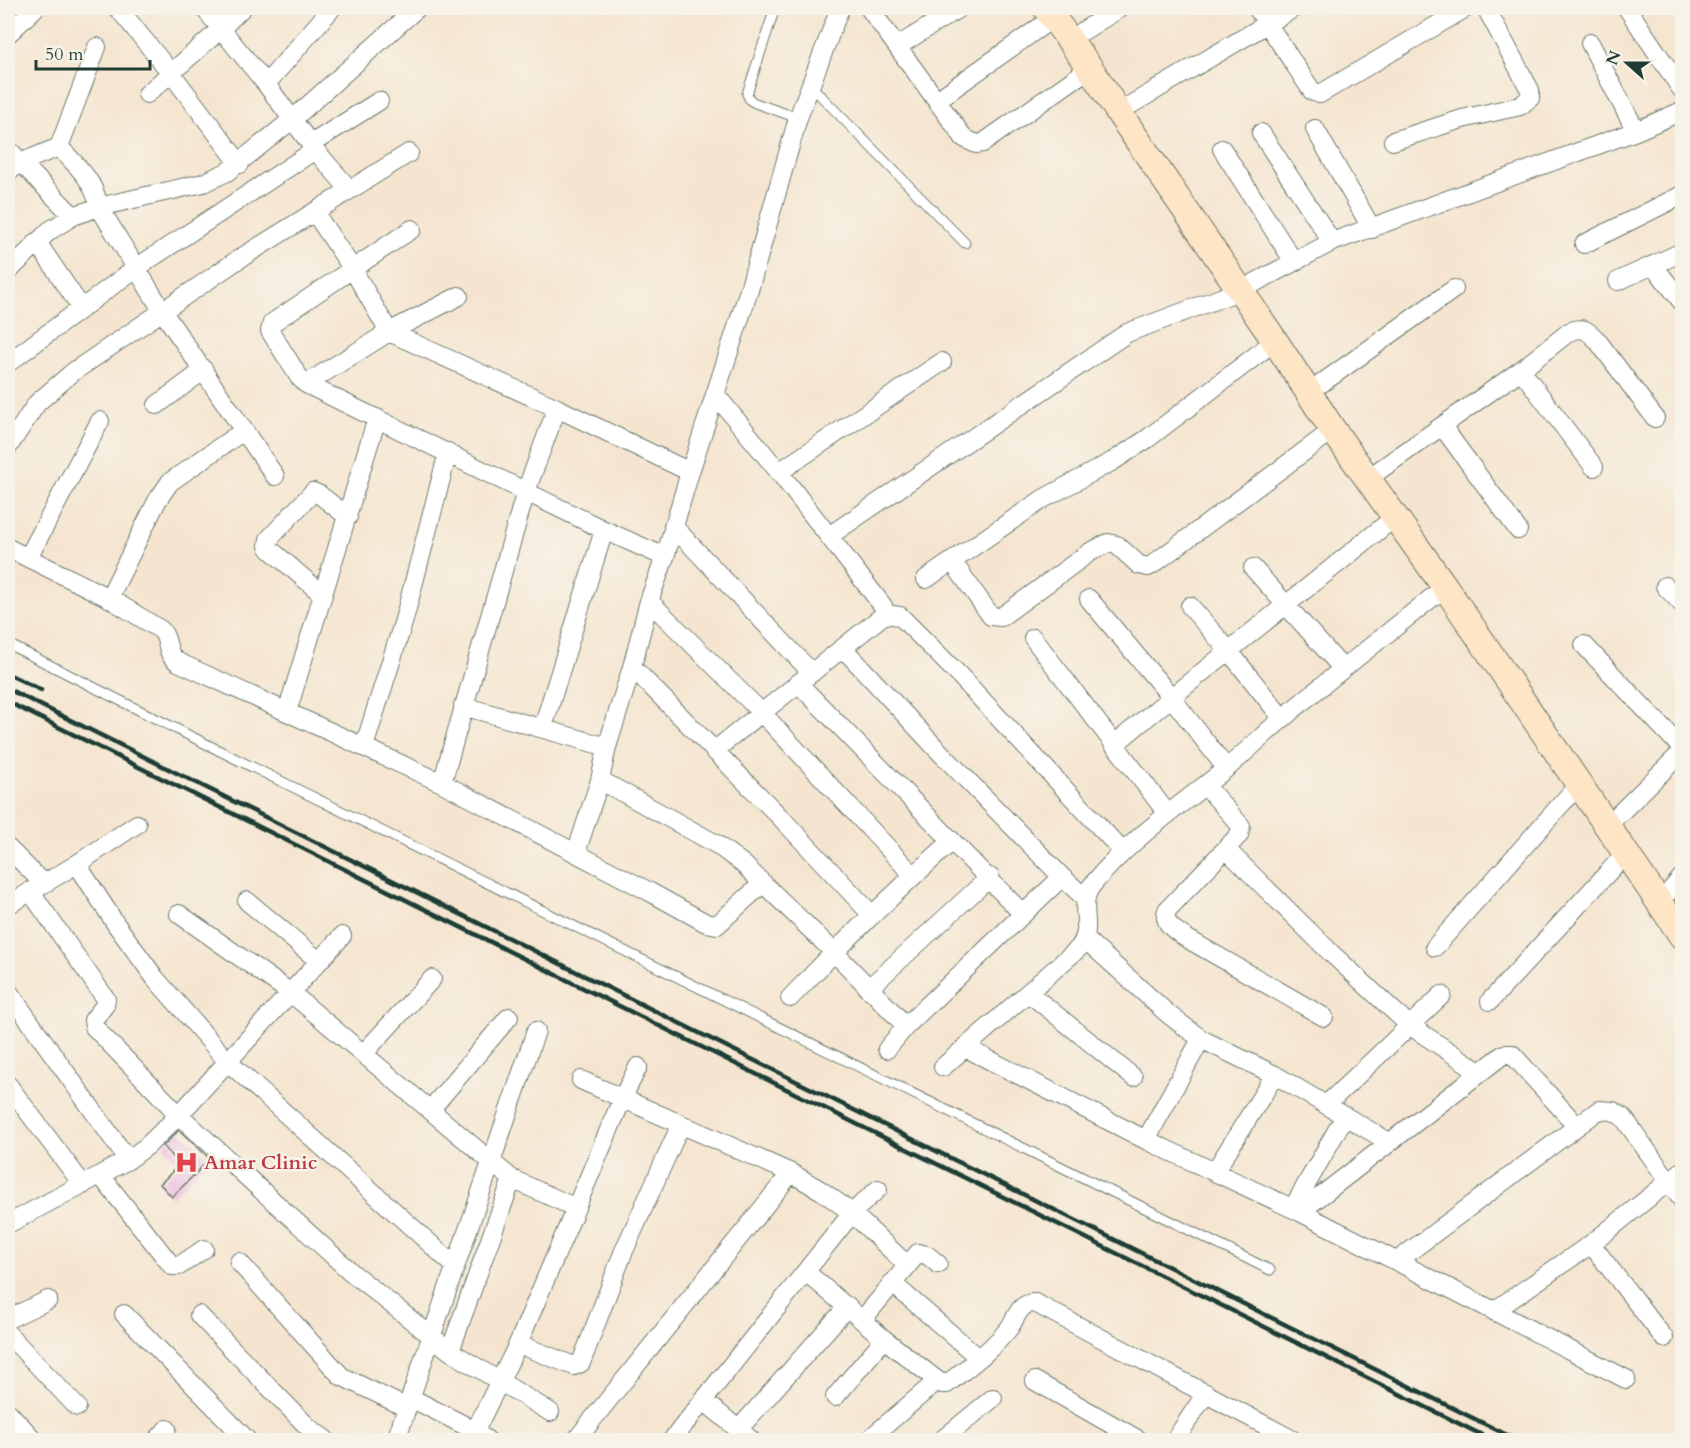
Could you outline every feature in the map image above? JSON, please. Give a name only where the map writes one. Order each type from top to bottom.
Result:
[{"type":"main road","points":[[1055,11],[1083,31],[1132,104],[1246,287],[1275,341],[1333,430],[1374,474],[1458,578],[1618,815],[1678,892]]},
{"type":"main road","points":[[1055,11],[1090,68],[1246,287],[1322,383],[1374,474],[1395,517],[1683,936]]},
{"type":"street","points":[[8,34],[35,8]]},
{"type":"street","points":[[118,8],[240,164]]},
{"type":"street","points":[[204,8],[266,84],[313,147],[350,190]]},
{"type":"street","points":[[147,94],[242,8]]},
{"type":"street","points":[[266,84],[332,8]]},
{"type":"street","points":[[576,853],[600,780],[607,747],[632,667],[649,601],[749,290],[798,118],[840,8]]},
{"type":"street","points":[[869,8],[964,138],[979,145],[1090,68]]},
{"type":"street","points":[[898,46],[958,8]]},
{"type":"street","points":[[1083,31],[1120,8]]},
{"type":"street","points":[[1257,8],[1312,91],[1320,94],[1466,8]]},
{"type":"street","points":[[1132,104],[1294,8]]},
{"type":"street","points":[[1393,141],[1462,118],[1520,106],[1530,98],[1530,90],[1486,8]]},
{"type":"street","points":[[1627,8],[1683,90]]},
{"type":"street","points":[[8,270],[49,231],[73,216],[99,207],[203,183],[240,164],[293,119],[407,10]]},
{"type":"street","points":[[937,100],[1055,11]]},
{"type":"street","points":[[1590,43],[1636,131]]},
{"type":"street","points":[[15,167],[59,147],[98,47]]},
{"type":"street","points":[[8,363],[136,268],[379,101]]},
{"type":"street","points":[[829,536],[1127,333],[1246,287],[1332,242],[1636,131],[1683,111]]},
{"type":"street","points":[[1316,129],[1372,229]]},
{"type":"street","points":[[1261,132],[1332,242]]},
{"type":"street","points":[[59,147],[91,183],[99,207],[163,312],[275,476]]},
{"type":"street","points":[[8,149],[15,167],[73,216]]},
{"type":"street","points":[[1222,149],[1294,262]]},
{"type":"street","points":[[8,447],[37,403],[49,390],[237,261],[409,153]]},
{"type":"street","points":[[1584,244],[1683,195]]},
{"type":"street","points":[[315,213],[352,268],[389,332],[557,408],[690,472]]},
{"type":"street","points":[[412,230],[275,320],[270,327],[270,332],[299,377],[306,384],[604,530],[665,557]]},
{"type":"street","points":[[37,242],[82,309]]},
{"type":"street","points":[[1618,280],[1683,252]]},
{"type":"street","points":[[1653,265],[1683,302]]},
{"type":"street","points":[[1322,383],[1454,289]]},
{"type":"street","points":[[306,384],[389,332],[459,296]]},
{"type":"street","points":[[1374,474],[1521,370],[1569,332],[1582,328],[1597,340],[1655,418]]},
{"type":"street","points":[[926,579],[1043,499],[1113,461],[1147,439],[1275,341]]},
{"type":"street","points":[[779,472],[942,362]]},
{"type":"street","points":[[158,405],[204,370]]},
{"type":"street","points":[[1521,370],[1594,467]]},
{"type":"street","points":[[715,394],[829,536],[883,606],[885,614]]},
{"type":"street","points":[[442,783],[526,491],[557,408]]},
{"type":"street","points":[[287,712],[377,418]]},
{"type":"street","points":[[28,558],[100,421]]},
{"type":"street","points":[[1442,426],[1518,530]]},
{"type":"street","points":[[952,561],[991,616],[1001,617],[1090,552],[1108,543],[1117,544],[1139,565],[1148,567],[1333,430]]},
{"type":"street","points":[[109,598],[157,501],[170,482],[243,431]]},
{"type":"street","points":[[364,747],[404,620],[448,452]]},
{"type":"street","points":[[322,595],[271,550],[268,546],[269,538],[314,492],[348,517]]},
{"type":"street","points":[[1114,745],[1228,650],[1287,606],[1395,517]]},
{"type":"street","points":[[674,526],[805,678],[952,841],[990,877],[1022,913]]},
{"type":"street","points":[[543,727],[604,530]]},
{"type":"street","points":[[8,548],[109,598],[162,630],[170,656],[178,662],[442,783],[713,925],[717,925],[763,883]]},
{"type":"street","points":[[1253,568],[1344,669]]},
{"type":"street","points":[[1665,586],[1683,604]]},
{"type":"street","points":[[943,1067],[1079,948],[1085,939],[1087,926],[1085,898],[1093,883],[1123,852],[1167,813],[1226,768],[1282,718],[1445,587]]},
{"type":"street","points":[[1089,599],[1171,697],[1226,768]]},
{"type":"street","points":[[649,601],[762,713],[913,875]]},
{"type":"street","points":[[1190,606],[1282,718]]},
{"type":"street","points":[[714,751],[885,614],[900,616],[959,675],[1123,852]]},
{"type":"street","points":[[1033,638],[1167,813]]},
{"type":"street","points":[[1584,645],[1683,750],[1618,815]]},
{"type":"street","points":[[843,648],[934,746],[1085,898]]},
{"type":"street","points":[[632,667],[783,820],[872,915]]},
{"type":"street","points":[[463,706],[607,747]]},
{"type":"street","points":[[600,780],[716,844],[743,864],[906,1026]]},
{"type":"street","points":[[1205,784],[1241,826],[1239,835],[1167,910],[1165,917],[1167,923],[1186,938],[1324,1017]]},
{"type":"street","points":[[1435,947],[1579,784]]},
{"type":"street","points":[[8,905],[77,864],[136,824]]},
{"type":"street","points":[[790,998],[913,875],[952,841]]},
{"type":"street","points":[[8,848],[36,887],[106,999],[105,1005],[93,1020],[94,1027],[179,1115],[351,1272],[450,1351],[501,1380],[550,1412]]},
{"type":"street","points":[[1226,849],[1331,953],[1409,1025],[1480,1072]]},
{"type":"street","points":[[1490,1001],[1626,853]]},
{"type":"street","points":[[77,864],[115,923],[155,978],[228,1062],[455,1266]]},
{"type":"street","points":[[868,988],[990,877]]},
{"type":"street","points":[[887,1049],[906,1026],[1062,877]]},
{"type":"street","points":[[247,901],[319,961]]},
{"type":"street","points":[[179,914],[291,993],[513,1179],[576,1208]]},
{"type":"street","points":[[8,1224],[128,1160],[179,1115],[342,936]]},
{"type":"street","points":[[1085,939],[1168,1014],[1202,1039],[1275,1075],[1389,1142]]},
{"type":"street","points":[[363,1054],[432,979]]},
{"type":"street","points":[[8,990],[128,1160]]},
{"type":"street","points":[[1029,993],[1133,1077]]},
{"type":"street","points":[[1326,1105],[1442,995]]},
{"type":"street","points":[[430,1110],[509,1017]]},
{"type":"street","points":[[396,1440],[536,1031]]},
{"type":"street","points":[[1146,1140],[1202,1039]]},
{"type":"street","points":[[966,1048],[1146,1140],[1297,1210],[1626,1379]]},
{"type":"street","points":[[1297,1210],[1504,1054],[1512,1054],[1576,1125]]},
{"type":"street","points":[[239,1262],[340,1376],[409,1403],[481,1436],[501,1380],[638,1067]]},
{"type":"street","points":[[1215,1172],[1275,1075]]},
{"type":"street","points":[[581,1080],[791,1173],[822,1191],[852,1213],[907,1265]]},
{"type":"street","points":[[8,1085],[83,1185]]},
{"type":"street","points":[[1397,1261],[1599,1110],[1613,1111],[1623,1117],[1676,1175],[1683,1200]]},
{"type":"street","points":[[1297,1210],[1345,1116]]},
{"type":"street","points":[[518,1344],[574,1366],[581,1363],[623,1252],[681,1124]]},
{"type":"street","points":[[576,1440],[791,1173]]},
{"type":"street","points":[[1494,1311],[1591,1244],[1676,1175]]},
{"type":"street","points":[[101,1176],[172,1266],[179,1266],[204,1249]]},
{"type":"street","points":[[450,1351],[513,1179]]},
{"type":"street","points":[[672,1440],[852,1213],[878,1189]]},
{"type":"street","points":[[1591,1244],[1664,1338]]},
{"type":"street","points":[[863,1318],[920,1252],[938,1264]]},
{"type":"street","points":[[806,1272],[863,1318],[884,1339],[942,1384],[946,1384],[979,1358],[1003,1335],[1021,1308],[1031,1303],[1206,1394],[1269,1435],[1293,1440]]},
{"type":"street","points":[[892,1283],[979,1358]]},
{"type":"street","points":[[8,1319],[48,1300]]},
{"type":"street","points":[[703,1400],[744,1435],[848,1306]]},
{"type":"street","points":[[124,1314],[248,1440]]},
{"type":"street","points":[[199,1316],[308,1427],[326,1440]]},
{"type":"street","points":[[8,1334],[77,1407]]},
{"type":"street","points":[[835,1397],[884,1339]]},
{"type":"street","points":[[868,1440],[937,1380]]},
{"type":"street","points":[[1035,1381],[1116,1435],[1139,1440]]},
{"type":"street","points":[[1175,1440],[1206,1394]]},
{"type":"street","points":[[942,1440],[993,1398]]},
{"type":"street","points":[[8,1412],[34,1440]]},
{"type":"lane","points":[[775,8],[747,94],[754,103],[798,118]]},
{"type":"lane","points":[[811,86],[965,243]]},
{"type":"lane","points":[[8,644],[1270,1270]]},
{"type":"building","points":[[179,1130],[210,1159],[172,1197],[160,1184],[180,1164],[163,1146]]},
{"type":"railway","points":[[8,674],[41,690]]},
{"type":"railway","points":[[8,689],[1517,1440]]},
{"type":"railway","points":[[8,702],[1492,1440]]},
{"type":"place","name":"Amar Clinic","points":[[186,1162]]}]
